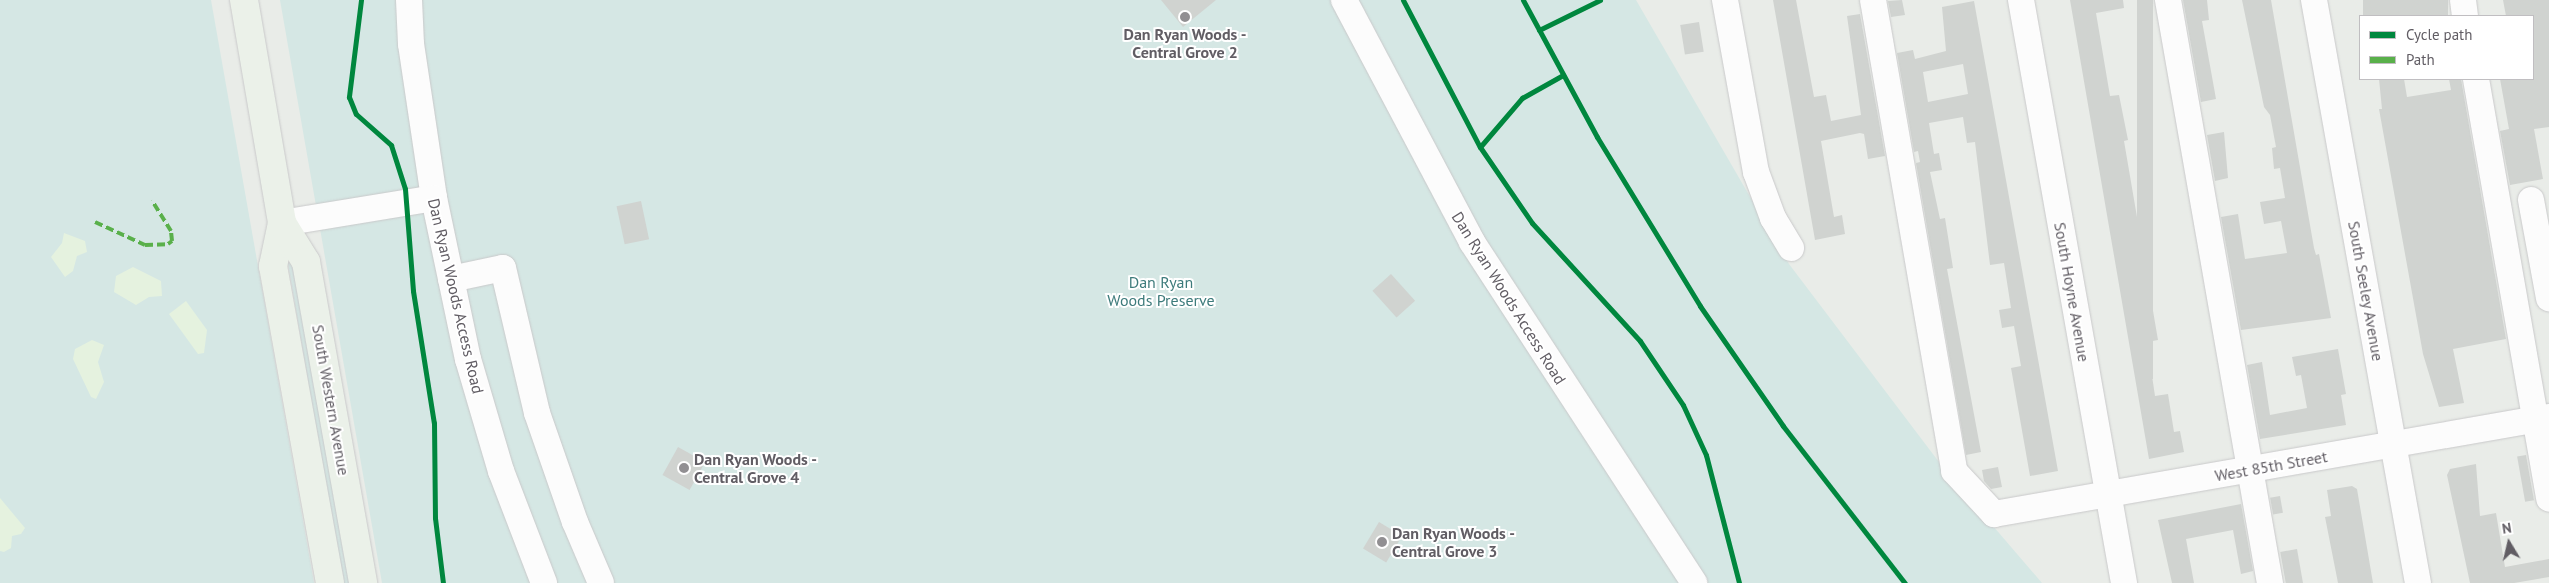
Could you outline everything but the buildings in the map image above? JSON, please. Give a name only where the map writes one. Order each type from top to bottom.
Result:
[{"type":"main road","name":"South Western Avenue","points":[[244,0],[282,223],[273,266],[330,583]]},
{"type":"main road","name":"South Western Avenue","points":[[282,223],[306,262],[363,583]]},
{"type":"street","name":"Dan Ryan Woods Access Road","points":[[408,0],[411,44],[434,198],[451,279],[484,417],[544,583]]},
{"type":"street","name":"Dan Ryan Woods Access Road","points":[[1344,0],[1472,242],[1694,583]]},
{"type":"street","points":[[1725,0],[1750,145],[1765,198],[1791,248]]},
{"type":"street","name":"West 85th Street","points":[[1873,0],[1954,471],[1994,514],[2542,418]]},
{"type":"street","name":"South Hoyne Avenue","points":[[2020,0],[2124,583]]},
{"type":"street","points":[[2168,0],[2270,583]]},
{"type":"street","name":"South Seeley Avenue","points":[[2314,0],[2418,583]]},
{"type":"street","points":[[2463,0],[2465,15]]},
{"type":"street","points":[[2476,80],[2542,418],[2549,499]]},
{"type":"street","points":[[282,223],[434,198]]},
{"type":"street","points":[[2530,200],[2549,298]]},
{"type":"street","points":[[451,279],[503,268],[537,413],[575,522],[601,583]]},
{"type":"green space","points":[[0,0],[211,0],[314,583],[0,583]]},
{"type":"green space","name":"Dan Ryan Woods Preserve","points":[[280,0],[1636,0],[1789,264],[1945,470],[2042,583],[382,583]]},
{"type":"green space","points":[[288,263],[294,264],[351,583],[342,583]]},
{"type":"sand","points":[[64,233],[85,241],[87,252],[77,256],[73,271],[65,277],[51,257],[62,243]]},
{"type":"sand","points":[[133,267],[161,281],[162,296],[149,297],[136,305],[114,292],[116,276]]},
{"type":"sand","points":[[186,301],[207,330],[204,353],[198,354],[169,314]]},
{"type":"sand","points":[[92,340],[104,345],[98,362],[104,382],[96,399],[91,397],[73,359],[75,349]]},
{"type":"sand","points":[[0,498],[25,528],[21,534],[12,536],[11,548],[4,552],[0,551]]},
{"type":"marked path","points":[[95,222],[145,245],[168,244],[172,241],[171,231],[152,201]]},
{"type":"cycle path","points":[[361,0],[349,97],[356,114],[391,145],[405,189],[413,291],[434,423],[435,518],[443,583]]},
{"type":"cycle path","points":[[1403,0],[1480,147],[1532,223],[1640,341],[1683,405],[1706,455],[1739,583]]},
{"type":"cycle path","points":[[1523,0],[1597,137],[1700,306],[1783,426],[1905,583]]},
{"type":"cycle path","points":[[1539,30],[1600,0]]},
{"type":"cycle path","points":[[1480,147],[1522,98],[1563,75]]},
{"type":"place","name":"Dan Ryan Woods - Central Grove 2","points":[[1185,17]]},
{"type":"place","name":"Dan Ryan Woods - Central Grove 4","points":[[684,468]]},
{"type":"place","name":"Dan Ryan Woods - Central Grove 3","points":[[1382,542]]}]
